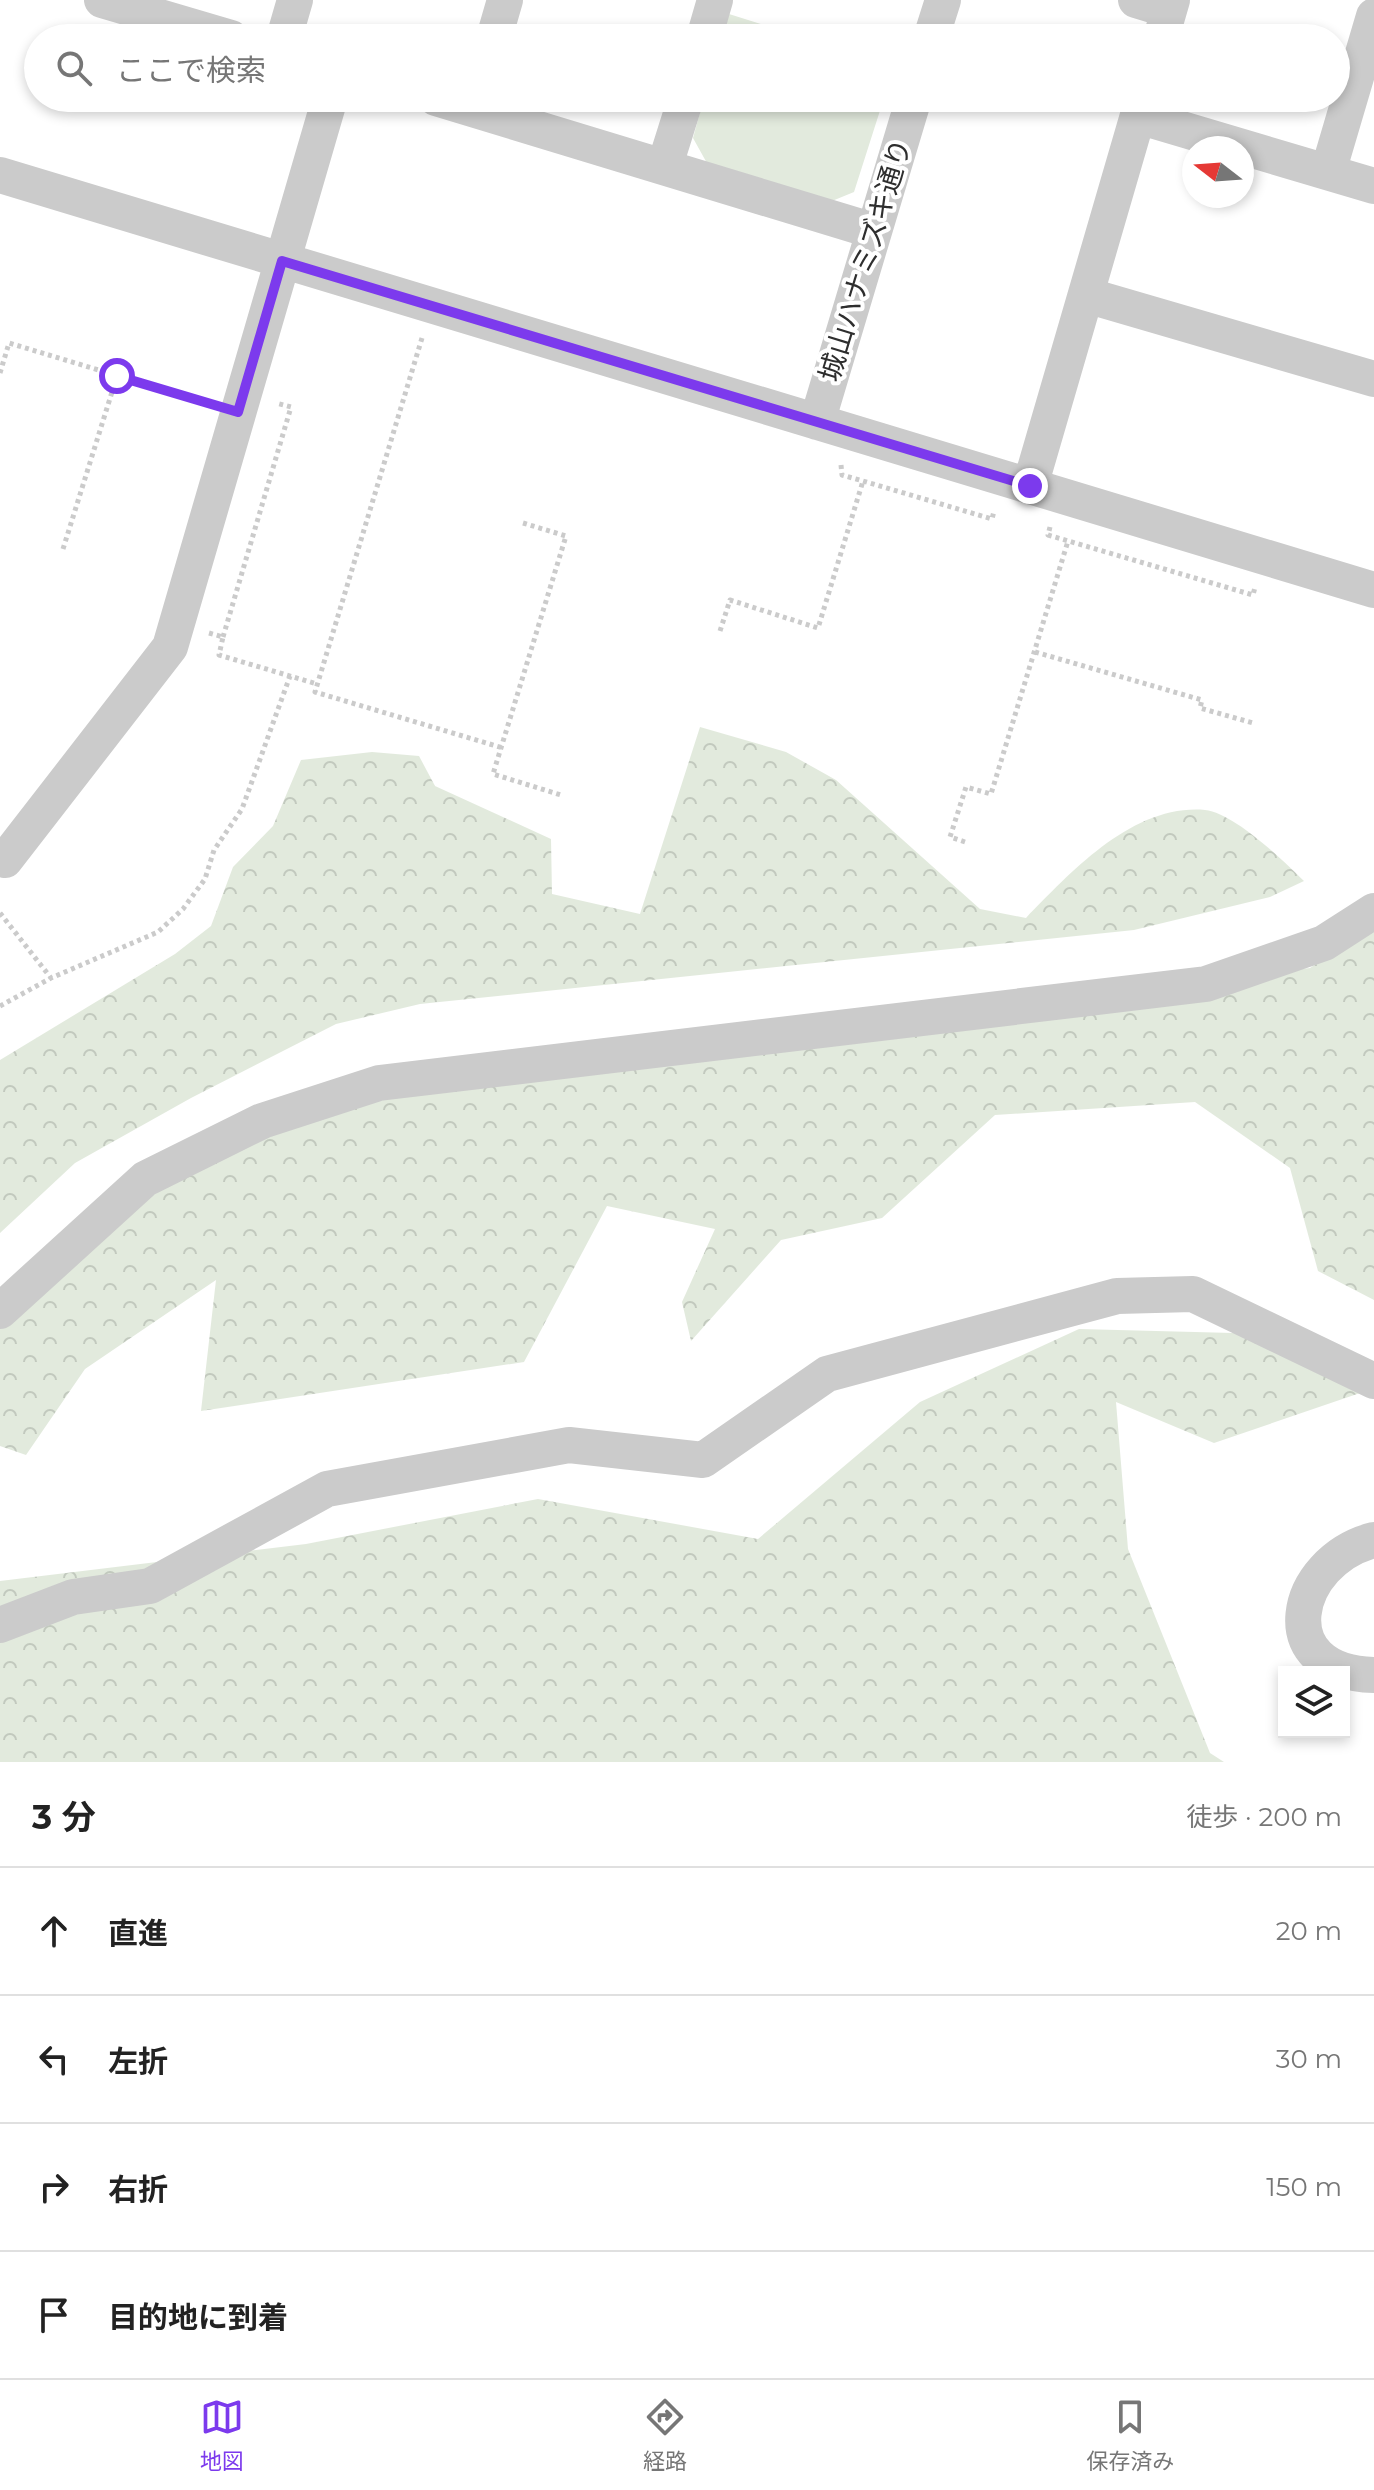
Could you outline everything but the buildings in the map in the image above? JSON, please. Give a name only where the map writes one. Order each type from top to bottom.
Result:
[{"type":"street","points":[[102,0],[183,24]]},
{"type":"street","points":[[288,24],[295,0]]},
{"type":"street","points":[[498,24],[505,0]]},
{"type":"street","points":[[708,24],[715,0]]},
{"type":"street","points":[[935,24],[943,0]]},
{"type":"street","points":[[1350,97],[1374,16]]},
{"type":"street","points":[[0,859],[5,860],[170,647],[250,406],[282,261],[326,112]]},
{"type":"street","points":[[500,112],[874,231]]},
{"type":"street","points":[[665,165],[682,112]]},
{"type":"street","name":"城山ハナミズキ通り","points":[[817,422],[910,112]]},
{"type":"street","points":[[1014,492],[1086,295],[1139,112]]},
{"type":"street","points":[[1154,112],[1374,186]]},
{"type":"street","points":[[1328,172],[1346,112]]},
{"type":"street","points":[[0,175],[817,422],[1014,492],[1374,590]]},
{"type":"street","points":[[1086,295],[1374,379]]},
{"type":"street","points":[[0,1311],[145,1179],[262,1121],[379,1083],[1206,984],[1324,943],[1374,911]]},
{"type":"street","points":[[0,1625],[73,1597],[150,1586],[327,1489],[569,1445],[703,1460],[827,1374],[1117,1296],[1193,1294],[1374,1381]]},
{"type":"street","points":[[1374,1540],[1360,1544],[1322,1569],[1305,1601],[1305,1640],[1320,1661],[1350,1673],[1374,1675]]},
{"type":"path","points":[[424,330],[315,692],[503,748]]},
{"type":"path","points":[[0,341],[117,376],[250,406],[291,407],[219,655],[317,684]]},
{"type":"path","points":[[0,373],[9,343]]},
{"type":"path","points":[[63,549],[117,376]]},
{"type":"path","points":[[840,452],[842,475],[992,519],[1014,492]]},
{"type":"path","points":[[720,631],[730,600],[818,628],[863,481]]},
{"type":"path","points":[[1053,514],[1048,535],[1068,541],[1253,595],[1258,575]]},
{"type":"path","points":[[523,523],[566,536],[493,774],[561,795]]},
{"type":"path","points":[[965,842],[950,837],[966,787],[991,794],[1068,541]]},
{"type":"path","points":[[177,624],[223,637]]},
{"type":"path","points":[[1035,652],[1202,700],[1200,708],[1253,723]]},
{"type":"path","points":[[0,1006],[51,978],[158,932],[183,909],[205,879],[214,850],[242,809],[290,676]]},
{"type":"path","points":[[0,913],[51,978]]},
{"type":"green space","points":[[729,14],[761,24],[726,24]]},
{"type":"green space","points":[[700,112],[880,112],[854,192],[832,201],[708,165],[693,138]]},
{"type":"green space","points":[[700,727],[786,752],[836,780],[980,909],[1026,918],[1063,880],[1106,844],[1153,818],[1179,811],[1205,810],[1230,820],[1258,839],[1304,881],[1270,897],[1134,930],[420,1004],[336,1024],[191,1098],[75,1163],[0,1233],[0,1060],[175,954],[211,926],[233,867],[273,826],[301,760],[372,752],[419,756],[435,786],[551,839],[552,894],[640,914]]},
{"type":"green space","points":[[1374,923],[1374,1300],[1318,1271],[1290,1168],[1195,1102],[995,1115],[882,1218],[781,1240],[691,1341],[682,1302],[715,1229],[607,1206],[524,1362],[201,1411],[216,1280],[85,1369],[26,1455],[0,1446],[0,1328],[92,1229],[327,1098],[514,1065],[1310,968]]},
{"type":"green space","points":[[1079,1329],[1272,1334],[1363,1392],[1214,1443],[1116,1402],[1128,1549],[1210,1753],[1224,1762],[0,1762],[0,1581],[306,1544],[538,1499],[758,1539],[920,1402]]},
{"type":"route","points":[[117,376],[238,412],[282,261],[1030,486]]}]
